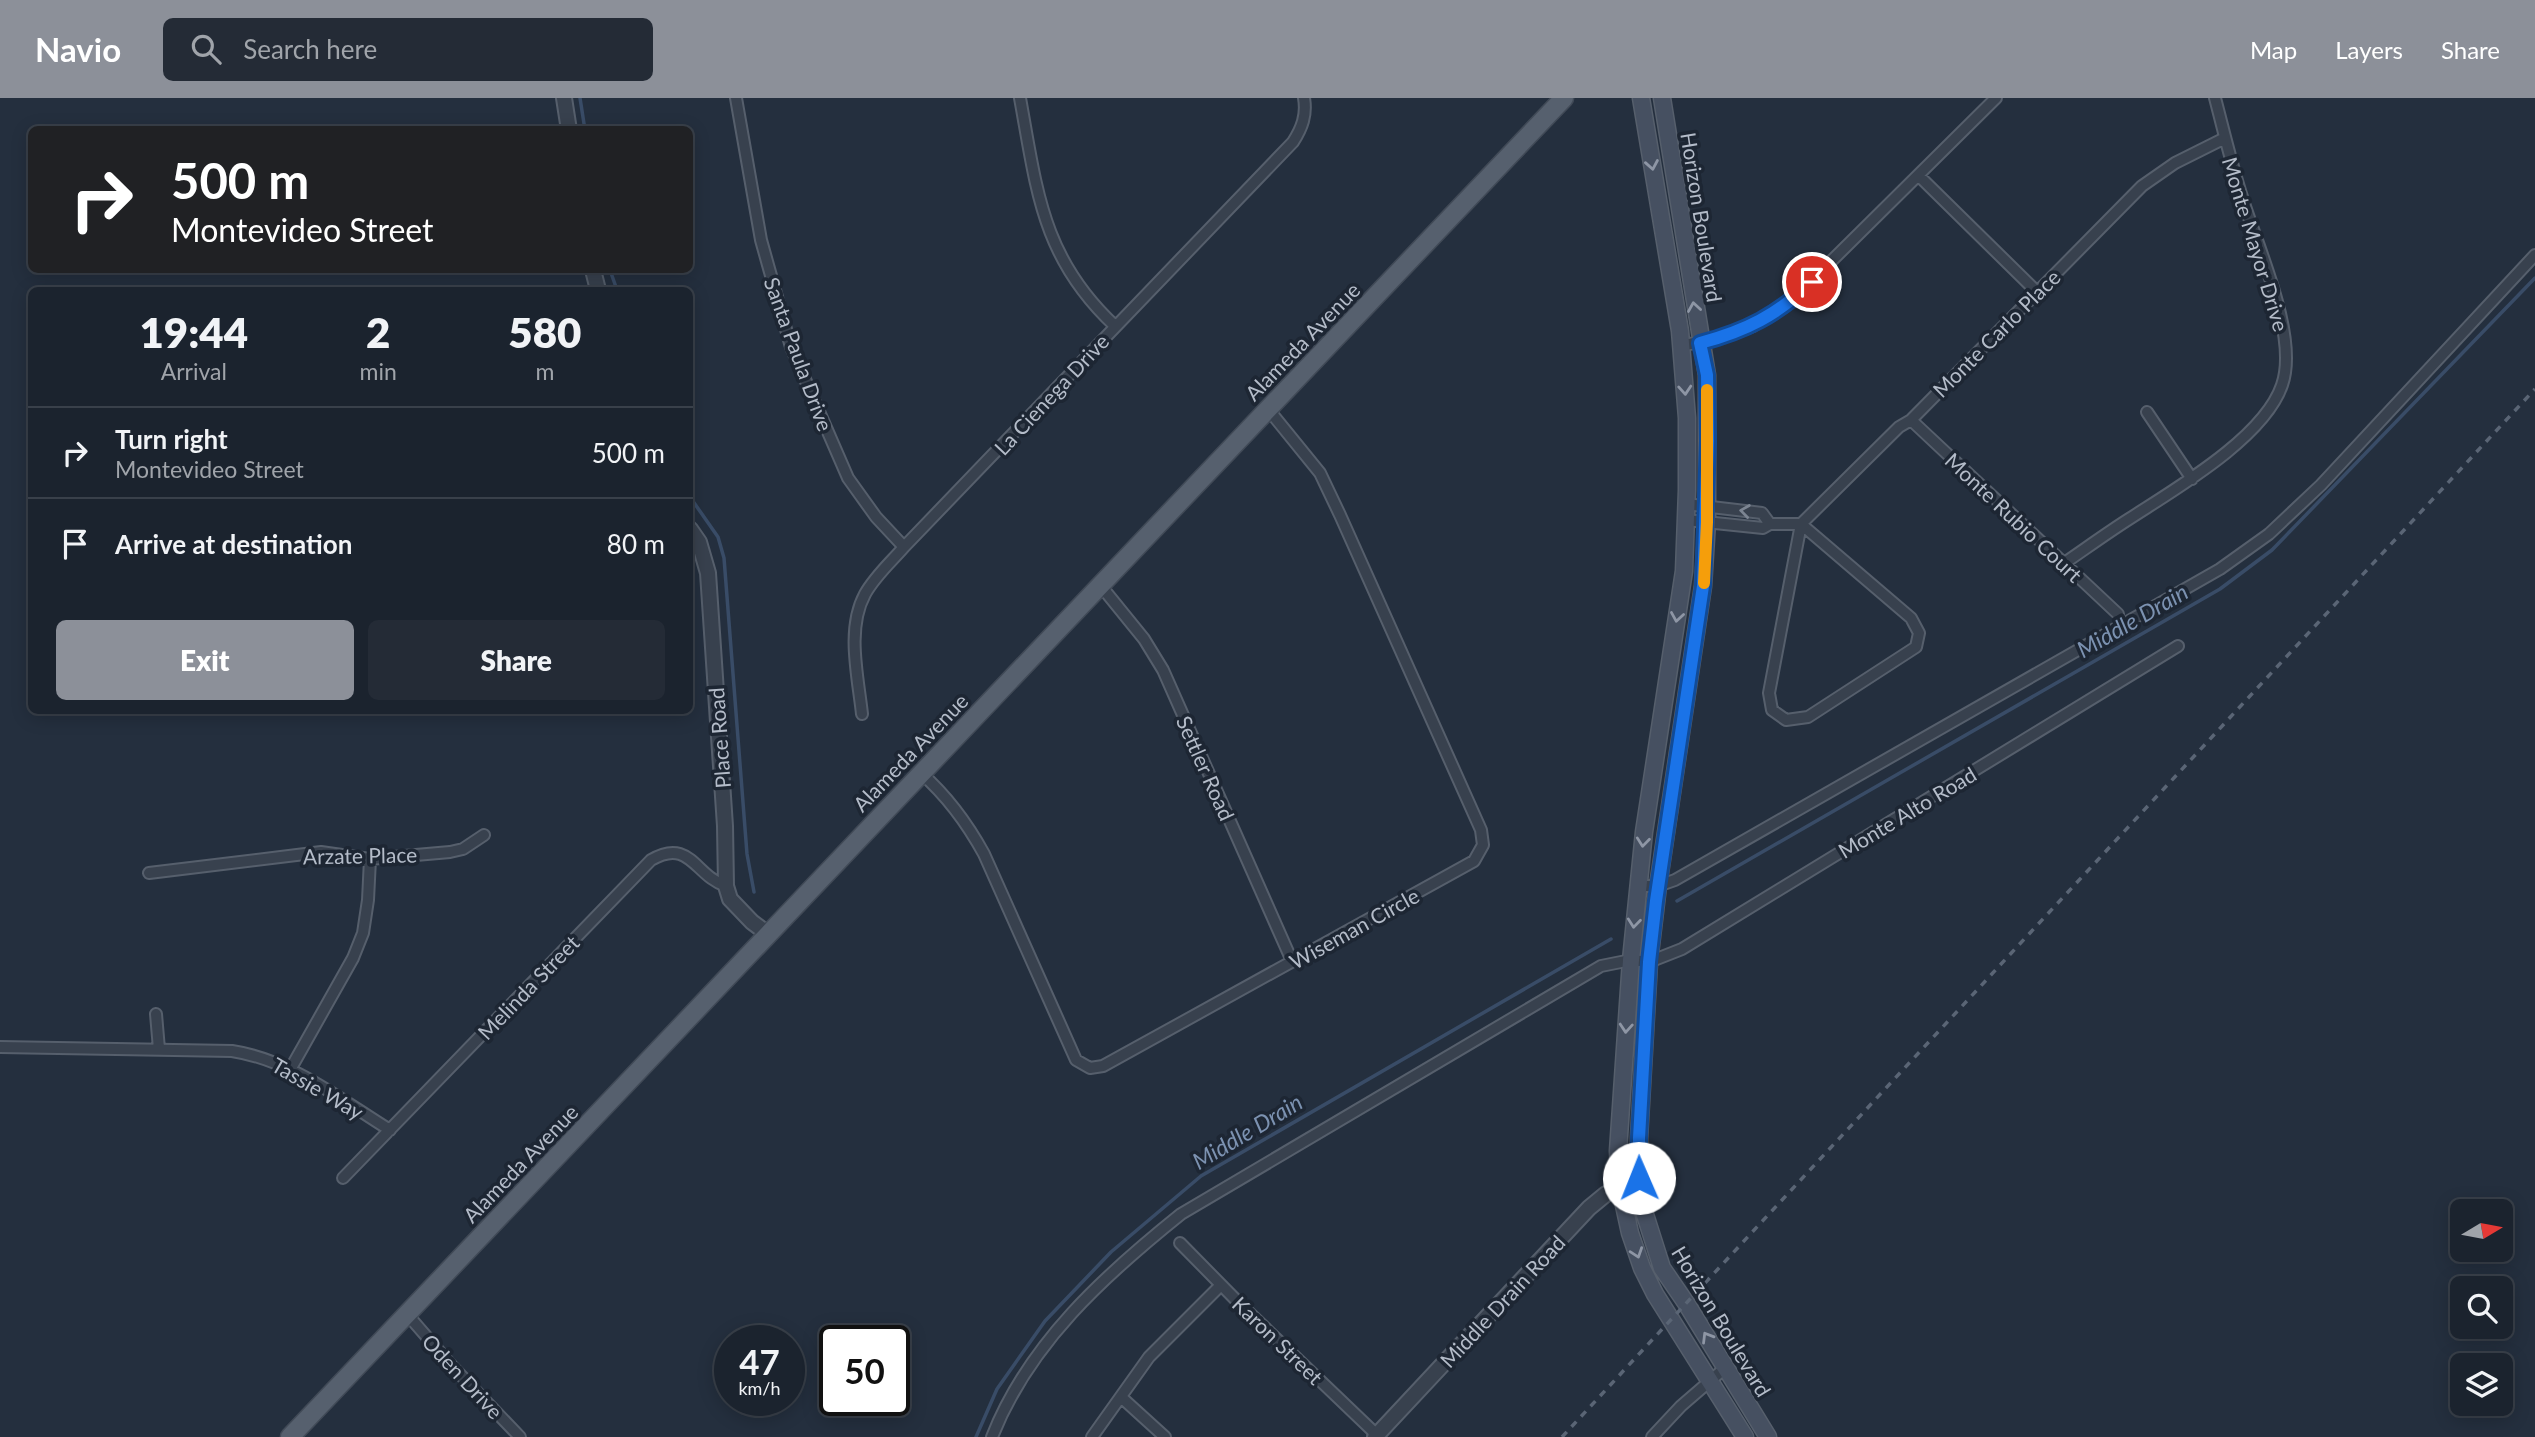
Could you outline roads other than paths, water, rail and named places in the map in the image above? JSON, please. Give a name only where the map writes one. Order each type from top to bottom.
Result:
[{"type":"main road","name":"Alameda Avenue","points":[[290,1437],[1564,98]]},
{"type":"main road","name":"Horizon Boulevard","points":[[1641,98],[1681,346],[1687,418],[1686,512],[1684,571],[1638,886],[1618,1151],[1620,1188],[1630,1233],[1642,1268],[1745,1437]]},
{"type":"main road","name":"Horizon Boulevard","points":[[1662,98],[1707,375],[1707,514],[1703,586],[1649,962],[1639,1178],[1642,1205],[1662,1268],[1768,1437]]},
{"type":"street","points":[[564,98],[568,126]]},
{"type":"street","name":"Santa Paula Drive","points":[[736,98],[761,240],[791,347],[848,478],[869,509],[904,547]]},
{"type":"street","points":[[1020,98],[1039,199],[1048,231],[1071,276],[1115,326]]},
{"type":"street","name":"La Cienega Drive","points":[[862,714],[855,634],[859,609],[873,582],[1293,142],[1302,127],[1305,115],[1304,98]]},
{"type":"street","points":[[1681,346],[1730,335],[1753,326],[1793,299],[1996,98]]},
{"type":"street","name":"Monte Mayor Drive","points":[[2063,564],[2220,458],[2265,413],[2283,383],[2286,363],[2285,337],[2280,315],[2225,138],[2216,98]]},
{"type":"street","name":"Monte Carlo Place","points":[[1801,524],[1899,427],[1911,420],[2161,171],[2225,138]]},
{"type":"street","points":[[1919,176],[2037,292]]},
{"type":"street","points":[[1638,886],[1658,886],[1675,880],[2220,569],[2269,534],[2321,485],[2535,255]]},
{"type":"street","name":"Wiseman Circle","points":[[921,772],[951,803],[984,854],[1076,1060],[1090,1068],[1103,1066],[1465,867],[1479,854],[1483,837],[1320,473],[1268,410]]},
{"type":"street","points":[[2147,412],[2192,479]]},
{"type":"street","name":"Monte Rubio Court","points":[[1911,420],[2118,614]]},
{"type":"street","points":[[1686,512],[1762,513],[1770,524]]},
{"type":"street","points":[[1686,512],[1707,514],[1763,528],[1770,524],[1801,524],[1911,618],[1919,633],[1916,647],[1808,717],[1786,720],[1773,710],[1769,693],[1801,524]]},
{"type":"street","name":"Place Road","points":[[693,533],[699,542],[708,573],[725,826],[726,887]]},
{"type":"street","name":"Settler Road","points":[[1101,586],[1144,639],[1163,670],[1292,961]]},
{"type":"street","name":"Monte Alto Road","points":[[992,1437],[1009,1401],[1045,1346],[1078,1304],[1125,1259],[1181,1214],[1601,966],[1631,960],[1649,962],[1682,949],[2178,646]]},
{"type":"street","name":"Arzate Place","points":[[149,873],[321,852],[370,859],[450,852],[463,849],[484,835]]},
{"type":"street","name":"Melinda Street","points":[[344,1178],[651,860],[669,853],[687,856],[713,882],[726,887]]},
{"type":"street","points":[[291,1068],[353,958],[363,933],[370,859]]},
{"type":"street","points":[[726,887],[730,900],[768,934]]},
{"type":"street","points":[[156,1014],[159,1049]]},
{"type":"street","name":"Tassie Way","points":[[0,1047],[232,1051],[272,1060],[291,1068],[390,1130]]},
{"type":"street","name":"Middle Drain Road","points":[[1376,1436],[1589,1208],[1606,1194],[1639,1178]]},
{"type":"street","name":"Karon Street","points":[[1180,1243],[1376,1436]]},
{"type":"street","points":[[1092,1437],[1149,1357],[1221,1284]]},
{"type":"street","name":"Oden Drive","points":[[407,1314],[520,1437]]},
{"type":"street","points":[[1652,1437],[1681,1406],[1725,1368]]},
{"type":"street","points":[[1121,1397],[1165,1437]]},
{"type":"waterway","points":[[580,98],[584,126]]},
{"type":"waterway","points":[[611,273],[616,287]]},
{"type":"waterway","name":"Middle Drain","points":[[1677,901],[2220,589],[2272,550],[2535,278]]},
{"type":"waterway","points":[[693,501],[718,537],[724,558],[747,854],[754,892]]},
{"type":"waterway","name":"Middle Drain","points":[[976,1437],[997,1389],[1045,1321],[1111,1252],[1201,1176],[1611,939]]},
{"type":"railway","points":[[1562,1437],[2535,389]]}]
